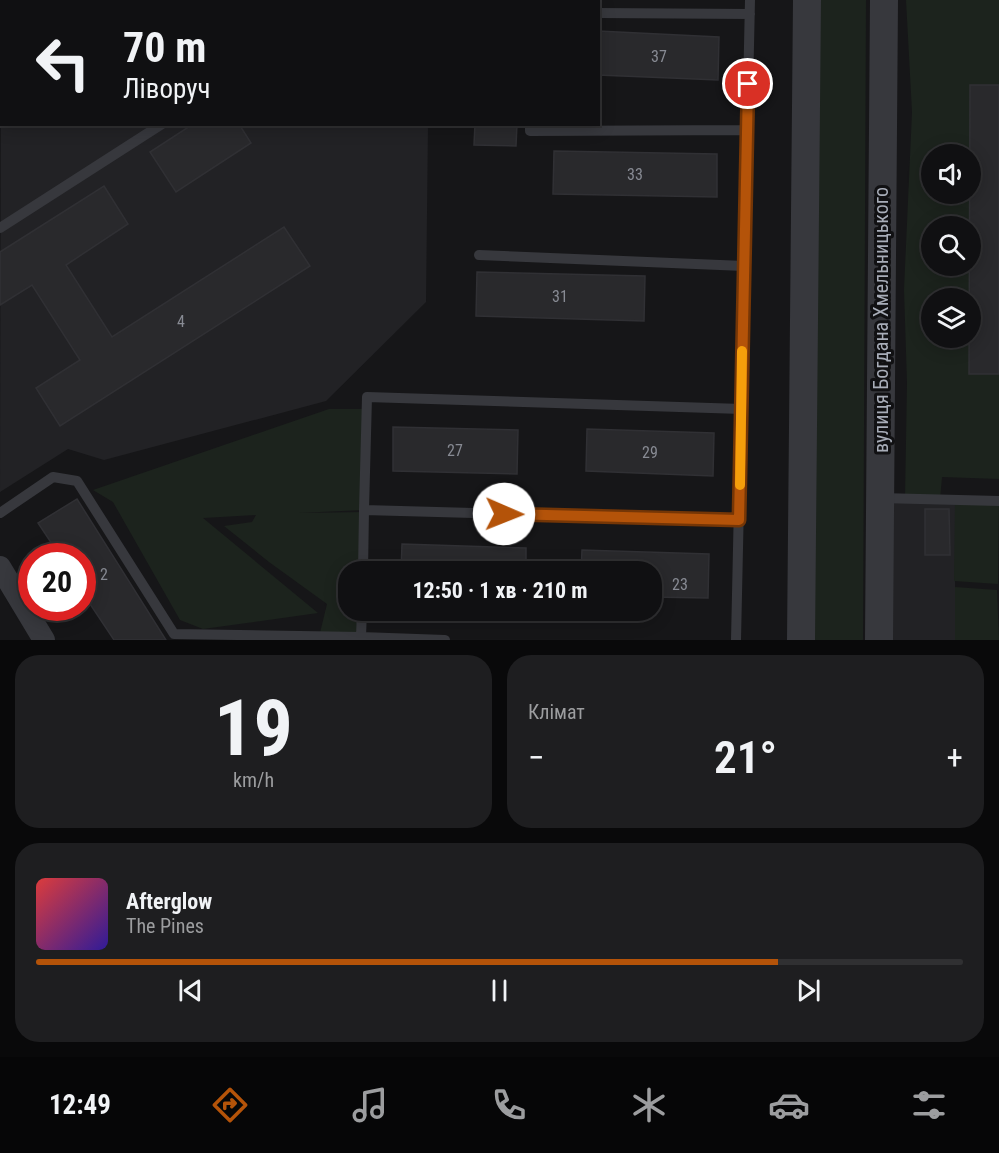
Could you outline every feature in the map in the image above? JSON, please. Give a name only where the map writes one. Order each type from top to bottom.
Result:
[{"type":"street","points":[[801,640],[807,0]]},
{"type":"street","name":"вулиця Богдана Хмельницького","points":[[879,640],[884,0]]},
{"type":"street","points":[[0,567],[44,640]]},
{"type":"lane","points":[[736,640],[750,0]]},
{"type":"lane","points":[[600,13],[750,14]]},
{"type":"lane","points":[[0,228],[159,126]]},
{"type":"lane","points":[[530,126],[530,131],[747,130]]},
{"type":"lane","points":[[480,255],[744,266]]},
{"type":"lane","points":[[363,561],[367,397],[741,409]]},
{"type":"lane","points":[[0,513],[53,477],[77,482],[174,634],[445,640]]},
{"type":"lane","points":[[880,498],[999,501]]},
{"type":"lane","points":[[364,510],[739,520]]},
{"type":"lane","points":[[361,639],[362,621]]},
{"type":"shaded area","points":[[816,0],[866,0],[863,640],[814,640]]},
{"type":"shaded area","points":[[906,0],[999,0],[999,479],[942,477],[940,499],[905,498],[907,383],[904,290],[912,112]]},
{"type":"shaded area","points":[[1,126],[428,126],[426,302],[326,401],[104,460],[68,449],[0,492]]},
{"type":"shaded area","points":[[329,409],[367,409],[364,510],[298,513],[364,512],[363,561],[338,561],[338,621],[362,621],[361,637],[319,637],[327,604],[224,526],[252,522],[256,515],[203,518],[318,613],[203,629],[180,620],[113,502],[93,490]]},
{"type":"shaded area","points":[[880,498],[955,500],[955,640],[879,640]]},
{"type":"shaded area","points":[[955,500],[999,501],[998,584],[954,581]]},
{"type":"shaded area","points":[[955,587],[997,590],[999,640],[955,640]]},
{"type":"building","points":[[600,31],[719,37],[718,80],[600,75]]},
{"type":"building","points":[[970,85],[999,85],[999,374],[969,374],[969,348],[981,348],[981,288],[969,288],[969,276],[981,276],[981,216],[970,216],[970,204],[981,204],[981,144],[970,144]]},
{"type":"building","points":[[190,126],[240,126],[251,143],[176,192],[150,152]]},
{"type":"building","points":[[475,126],[517,126],[516,146],[474,145]]},
{"type":"building","points":[[554,151],[717,154],[717,197],[553,194]]},
{"type":"building","points":[[104,186],[128,224],[66,265],[112,337],[284,227],[310,266],[60,426],[36,388],[80,360],[32,285],[0,305],[0,252]]},
{"type":"building","points":[[477,272],[645,276],[644,321],[476,316]]},
{"type":"building","points":[[393,427],[518,430],[517,474],[393,471]]},
{"type":"building","points":[[587,429],[714,433],[713,476],[586,471]]},
{"type":"building","points":[[77,499],[166,640],[114,640],[96,613],[96,543],[51,543],[38,523]]},
{"type":"building","points":[[925,509],[949,509],[950,555],[925,555]]},
{"type":"building","points":[[402,544],[526,548],[526,561],[401,561]]},
{"type":"building","points":[[582,550],[709,554],[708,598],[662,597],[662,561],[582,561]]},
{"type":"slow traffic","points":[[740,485],[742,351]]},
{"type":"route","points":[[504,514],[739,520],[748,84]]}]
